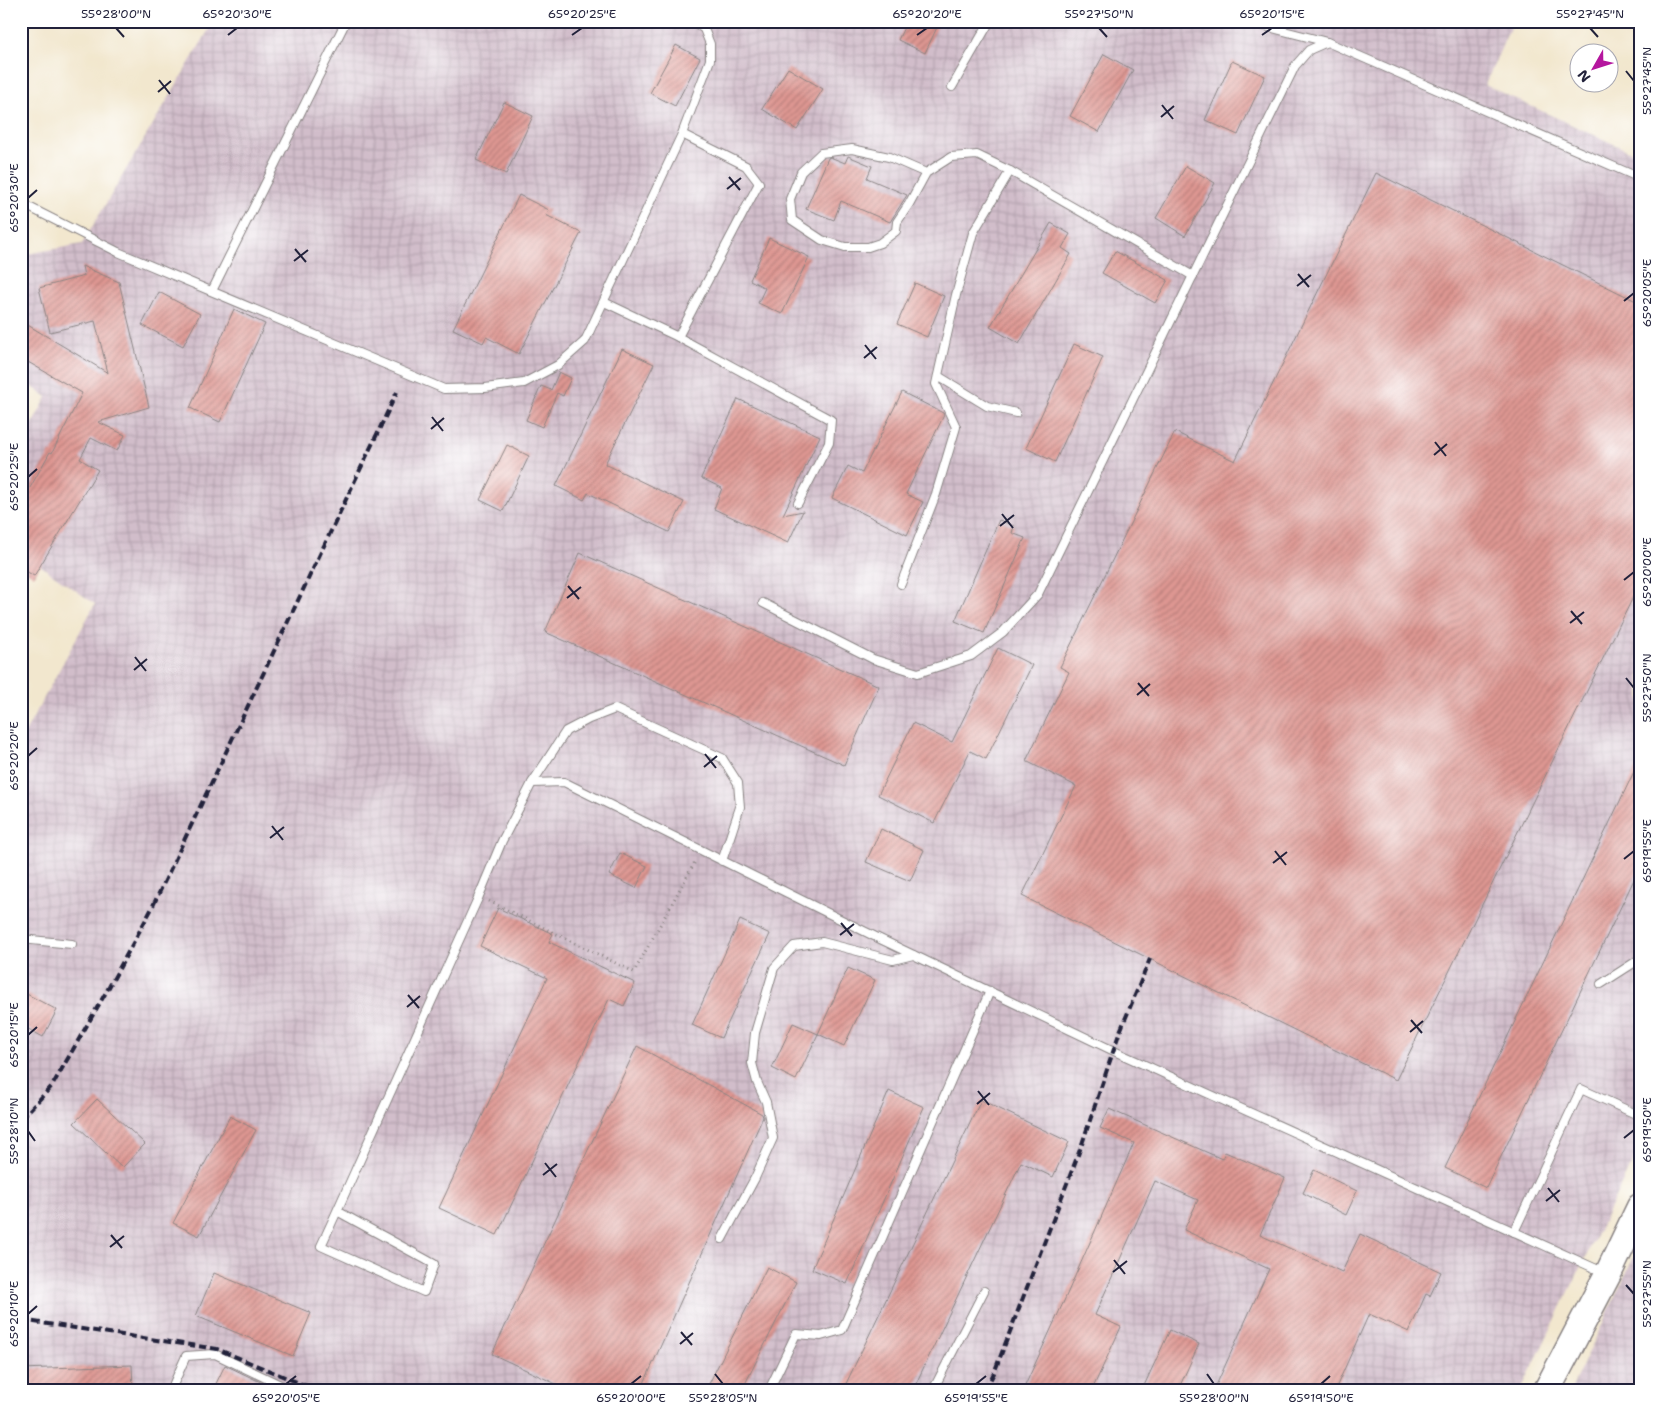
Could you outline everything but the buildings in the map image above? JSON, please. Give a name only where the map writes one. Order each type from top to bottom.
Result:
[{"type":"main road","points":[[1548,1390],[1608,1274],[1640,1207]]},
{"type":"lane","points":[[212,291],[346,21]]},
{"type":"lane","points":[[21,203],[118,252],[444,389],[485,388],[524,383],[558,365],[585,341],[604,302],[682,134],[710,60],[710,44],[704,28],[693,21]]},
{"type":"lane","points":[[952,87],[990,21]]},
{"type":"lane","points":[[1245,21],[1327,42],[1640,178]]},
{"type":"lane","points":[[763,603],[873,659],[918,673],[971,656],[1003,632],[1038,594],[1295,66],[1309,50],[1327,42]]},
{"type":"lane","points":[[678,337],[760,183],[746,166],[682,134]]},
{"type":"lane","points":[[926,173],[889,157],[852,149],[821,153],[801,172],[790,199],[792,220],[822,240],[845,247],[868,247],[880,243],[896,231],[897,222],[926,173],[951,157],[977,155],[1010,171],[1193,276]]},
{"type":"lane","points":[[901,584],[936,494],[956,427],[936,384],[956,295],[973,233],[1010,171]]},
{"type":"lane","points":[[604,302],[678,337],[832,420],[829,443],[798,503]]},
{"type":"lane","points":[[938,376],[987,406],[1016,413]]},
{"type":"lane","points":[[337,1211],[434,1264],[424,1292],[321,1246],[502,841],[532,783],[566,731],[589,719],[616,709],[722,758],[738,783],[740,807],[722,861]]},
{"type":"lane","points":[[532,783],[564,782],[913,955],[1114,1051],[1608,1274]]},
{"type":"lane","points":[[21,939],[72,944]]},
{"type":"lane","points":[[722,1239],[755,1178],[773,1138],[766,1102],[757,1082],[752,1063],[755,1033],[774,968],[794,946],[822,942],[893,960],[913,955]]},
{"type":"lane","points":[[1601,984],[1640,959]]},
{"type":"lane","points":[[769,1390],[796,1334],[821,1336],[842,1330],[990,991]]},
{"type":"lane","points":[[1514,1232],[1581,1089],[1640,1116]]},
{"type":"lane","points":[[933,1390],[984,1290]]},
{"type":"lane","points":[[171,1390],[186,1356],[215,1354],[291,1390]]},
{"type":"path","points":[[479,896],[634,972],[701,851]]},
{"type":"shaded area","points":[[214,21],[1513,21],[1485,85],[1640,156],[1640,1146],[1521,1390],[21,1390],[21,740],[95,604],[21,552],[21,445],[47,397],[21,379],[21,255],[82,244]]},
{"type":"shaded area","points":[[1640,1244],[1640,1390],[1571,1390],[1630,1265]]},
{"type":"railway","points":[[21,1119],[52,1086],[151,910],[397,392]]},
{"type":"railway","points":[[985,1390],[994,1373],[1081,1147],[1119,1034],[1150,959]]},
{"type":"railway","points":[[21,1320],[217,1349],[316,1390]]}]
